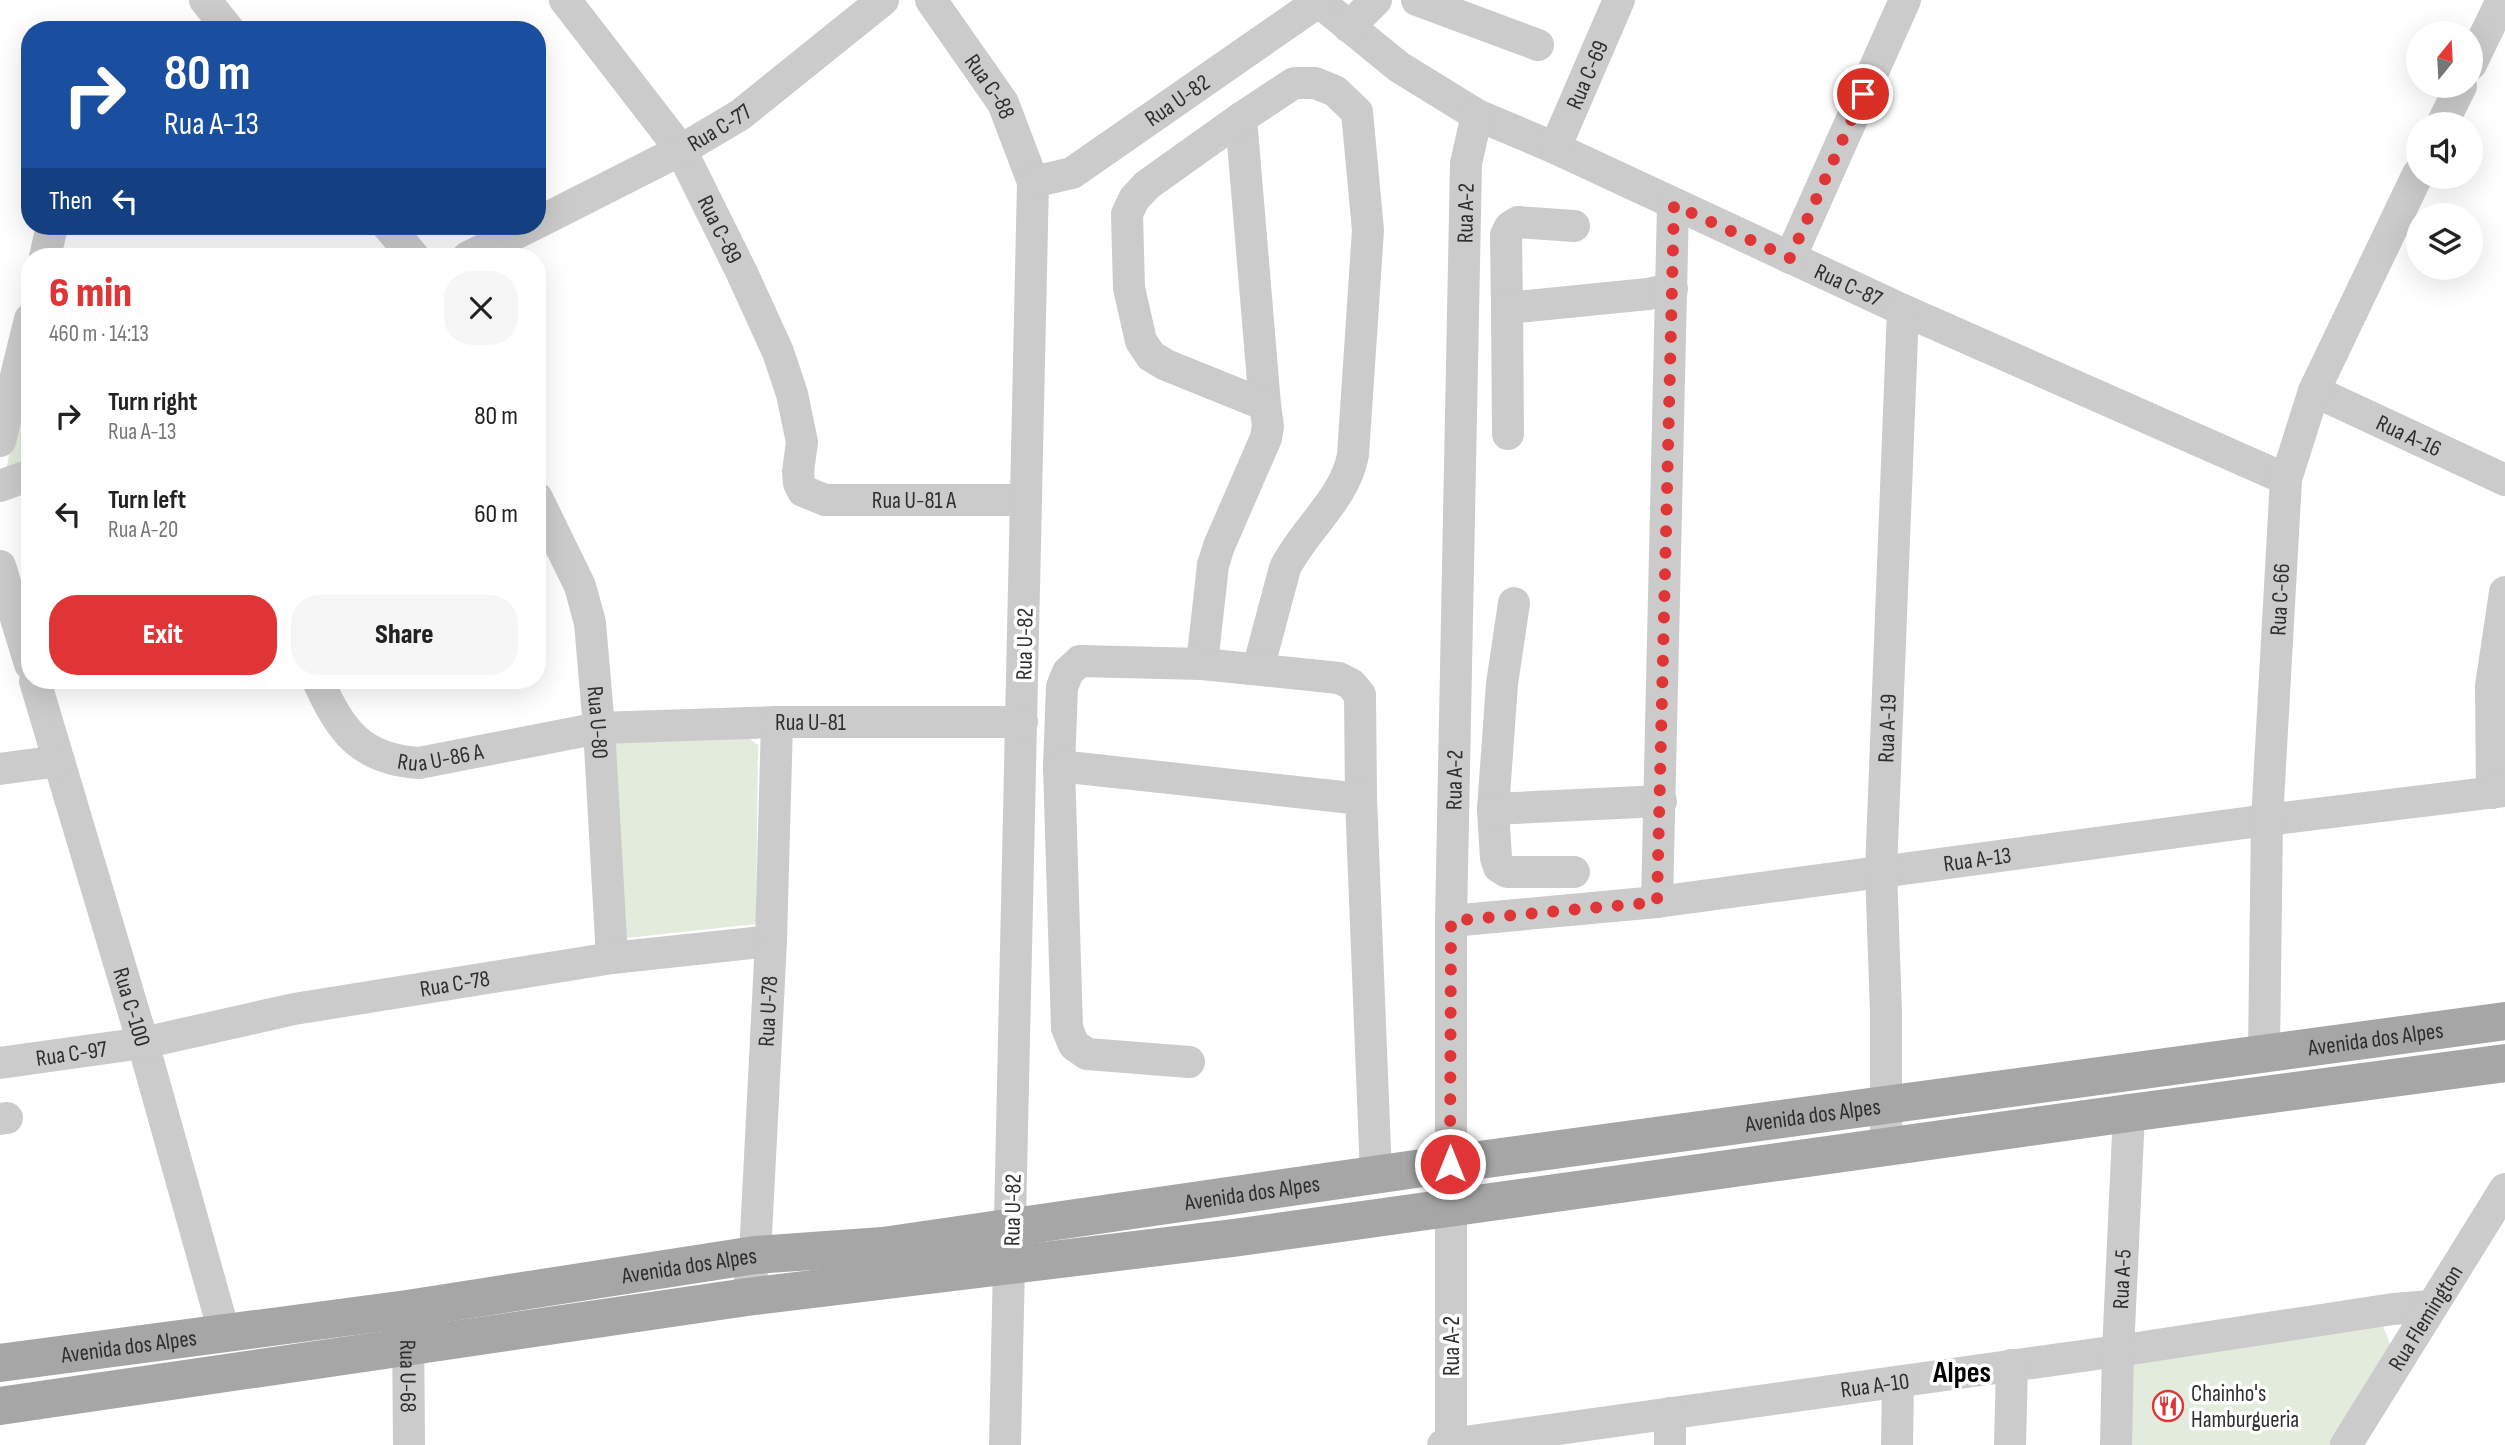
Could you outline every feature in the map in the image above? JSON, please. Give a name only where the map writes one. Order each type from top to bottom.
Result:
[{"type":"main road","name":"Avenida dos Alpes","points":[[0,1363],[407,1309],[755,1255],[883,1245],[1011,1228],[1450,1164],[2505,1021]]},
{"type":"main road","name":"Avenida dos Alpes","points":[[0,1406],[747,1297],[1233,1238],[2129,1113],[2503,1064]]},
{"type":"street","name":"Rua C-89","points":[[565,0],[681,150],[742,273],[778,352],[792,394],[802,442],[798,472],[803,491]]},
{"type":"street","name":"Rua C-77","points":[[546,218],[681,150],[740,115],[883,0]]},
{"type":"street","name":"Rua C-88","points":[[931,0],[1003,103],[1033,182]]},
{"type":"street","points":[[1349,27],[1376,0]]},
{"type":"street","points":[[1417,0],[1538,45]]},
{"type":"street","name":"Rua C-69","points":[[1555,148],[1619,0]]},
{"type":"street","points":[[1790,258],[1905,0]]},
{"type":"street","points":[[2483,39],[2502,0]]},
{"type":"street","name":"Rua U-82","points":[[1005,1445],[1033,182],[1072,173],[1317,1]]},
{"type":"street","name":"Rua C-87","points":[[1317,1],[1399,67],[1477,114],[1903,310],[2286,479]]},
{"type":"street","points":[[1258,669],[1289,561],[1350,473],[1353,455],[1368,230],[1357,112],[1335,91],[1315,83],[1294,83],[1241,118],[1147,185],[1134,199],[1127,214],[1129,288],[1142,341],[1151,356],[1166,365],[1265,405]]},
{"type":"street","name":"Rua A-2","points":[[1448,1445],[1452,1207],[1451,921],[1466,163],[1477,114]]},
{"type":"street","points":[[1202,664],[1213,565],[1266,438],[1268,426],[1241,118]]},
{"type":"street","name":"Rua C-66","points":[[2264,1052],[2267,820],[2286,479],[2314,391],[2410,189]]},
{"type":"street","points":[[1657,902],[1674,205]]},
{"type":"street","points":[[1508,434],[1506,235],[1510,226],[1518,222],[1574,226]]},
{"type":"street","points":[[486,248],[513,235]]},
{"type":"street","points":[[1507,307],[1648,294],[1672,289]]},
{"type":"street","name":"Rua A-19","points":[[1886,1148],[1886,1012],[1881,871],[1903,310]]},
{"type":"street","points":[[0,441],[21,365]]},
{"type":"street","name":"Rua A-16","points":[[2314,391],[2505,480]]},
{"type":"street","points":[[0,486],[21,478]]},
{"type":"street","name":"Rua U-81 A","points":[[803,491],[825,500],[1026,500]]},
{"type":"street","name":"Rua U-80","points":[[546,516],[580,586],[590,623],[612,958]]},
{"type":"street","points":[[0,566],[21,635]]},
{"type":"street","points":[[2498,792],[2491,686],[2505,592]]},
{"type":"street","points":[[1514,603],[1502,684],[1493,809],[1496,859],[1499,867],[1507,872],[1574,872]]},
{"type":"street","points":[[1189,1062],[1087,1054],[1074,1045],[1068,1028],[1059,766],[1062,687],[1068,672],[1080,661],[1202,664],[1339,678],[1351,684],[1360,695],[1361,799],[1376,1175]]},
{"type":"street","name":"Rua C-100","points":[[37,689],[143,1043],[224,1332]]},
{"type":"street","name":"Rua U-86 A","points":[[322,689],[333,713],[351,736],[376,754],[397,761],[419,762],[599,728]]},
{"type":"street","name":"Rua U-81","points":[[599,728],[777,722],[1022,722]]},
{"type":"street","name":"Rua U-78","points":[[747,1297],[755,1255],[771,941],[777,722]]},
{"type":"street","points":[[0,769],[59,761]]},
{"type":"street","points":[[1059,766],[1361,799]]},
{"type":"street","name":"Rua A-13","points":[[1451,921],[1657,902],[2267,820],[2498,792]]},
{"type":"street","points":[[1493,809],[1661,801]]},
{"type":"street","name":"Rua C-78","points":[[143,1043],[294,1009],[612,958],[771,941]]},
{"type":"street","name":"Rua C-97","points":[[0,1063],[143,1043]]},
{"type":"street","name":"Rua A-5","points":[[2116,1445],[2129,1113]]},
{"type":"street","name":"Rua Flemington","points":[[2346,1445],[2505,1189]]},
{"type":"street","name":"Rua A-10","points":[[1448,1445],[2118,1351],[2359,1314],[2431,1306]]},
{"type":"street","name":"Rua U-68","points":[[407,1309],[409,1445]]},
{"type":"street","points":[[2010,1445],[2012,1366]]},
{"type":"street","points":[[1897,1445],[1898,1381]]},
{"type":"street","points":[[1670,1413],[1670,1445]]},
{"type":"green space","points":[[21,392],[21,471],[5,477]]},
{"type":"green space","points":[[629,731],[741,732],[758,745],[756,924],[626,938],[612,744]]},
{"type":"green space","points":[[2382,1323],[2393,1352],[2335,1445],[2128,1445],[2128,1359]]},
{"type":"place","name":"Chainho's Hamburgueria","points":[[2168,1406]]},
{"type":"district","name":"Alpes","points":[[1962,1372]]},
{"type":"route","points":[[1450,1164],[1451,921],[1657,902],[1674,205],[1790,258],[1863,94]]}]
